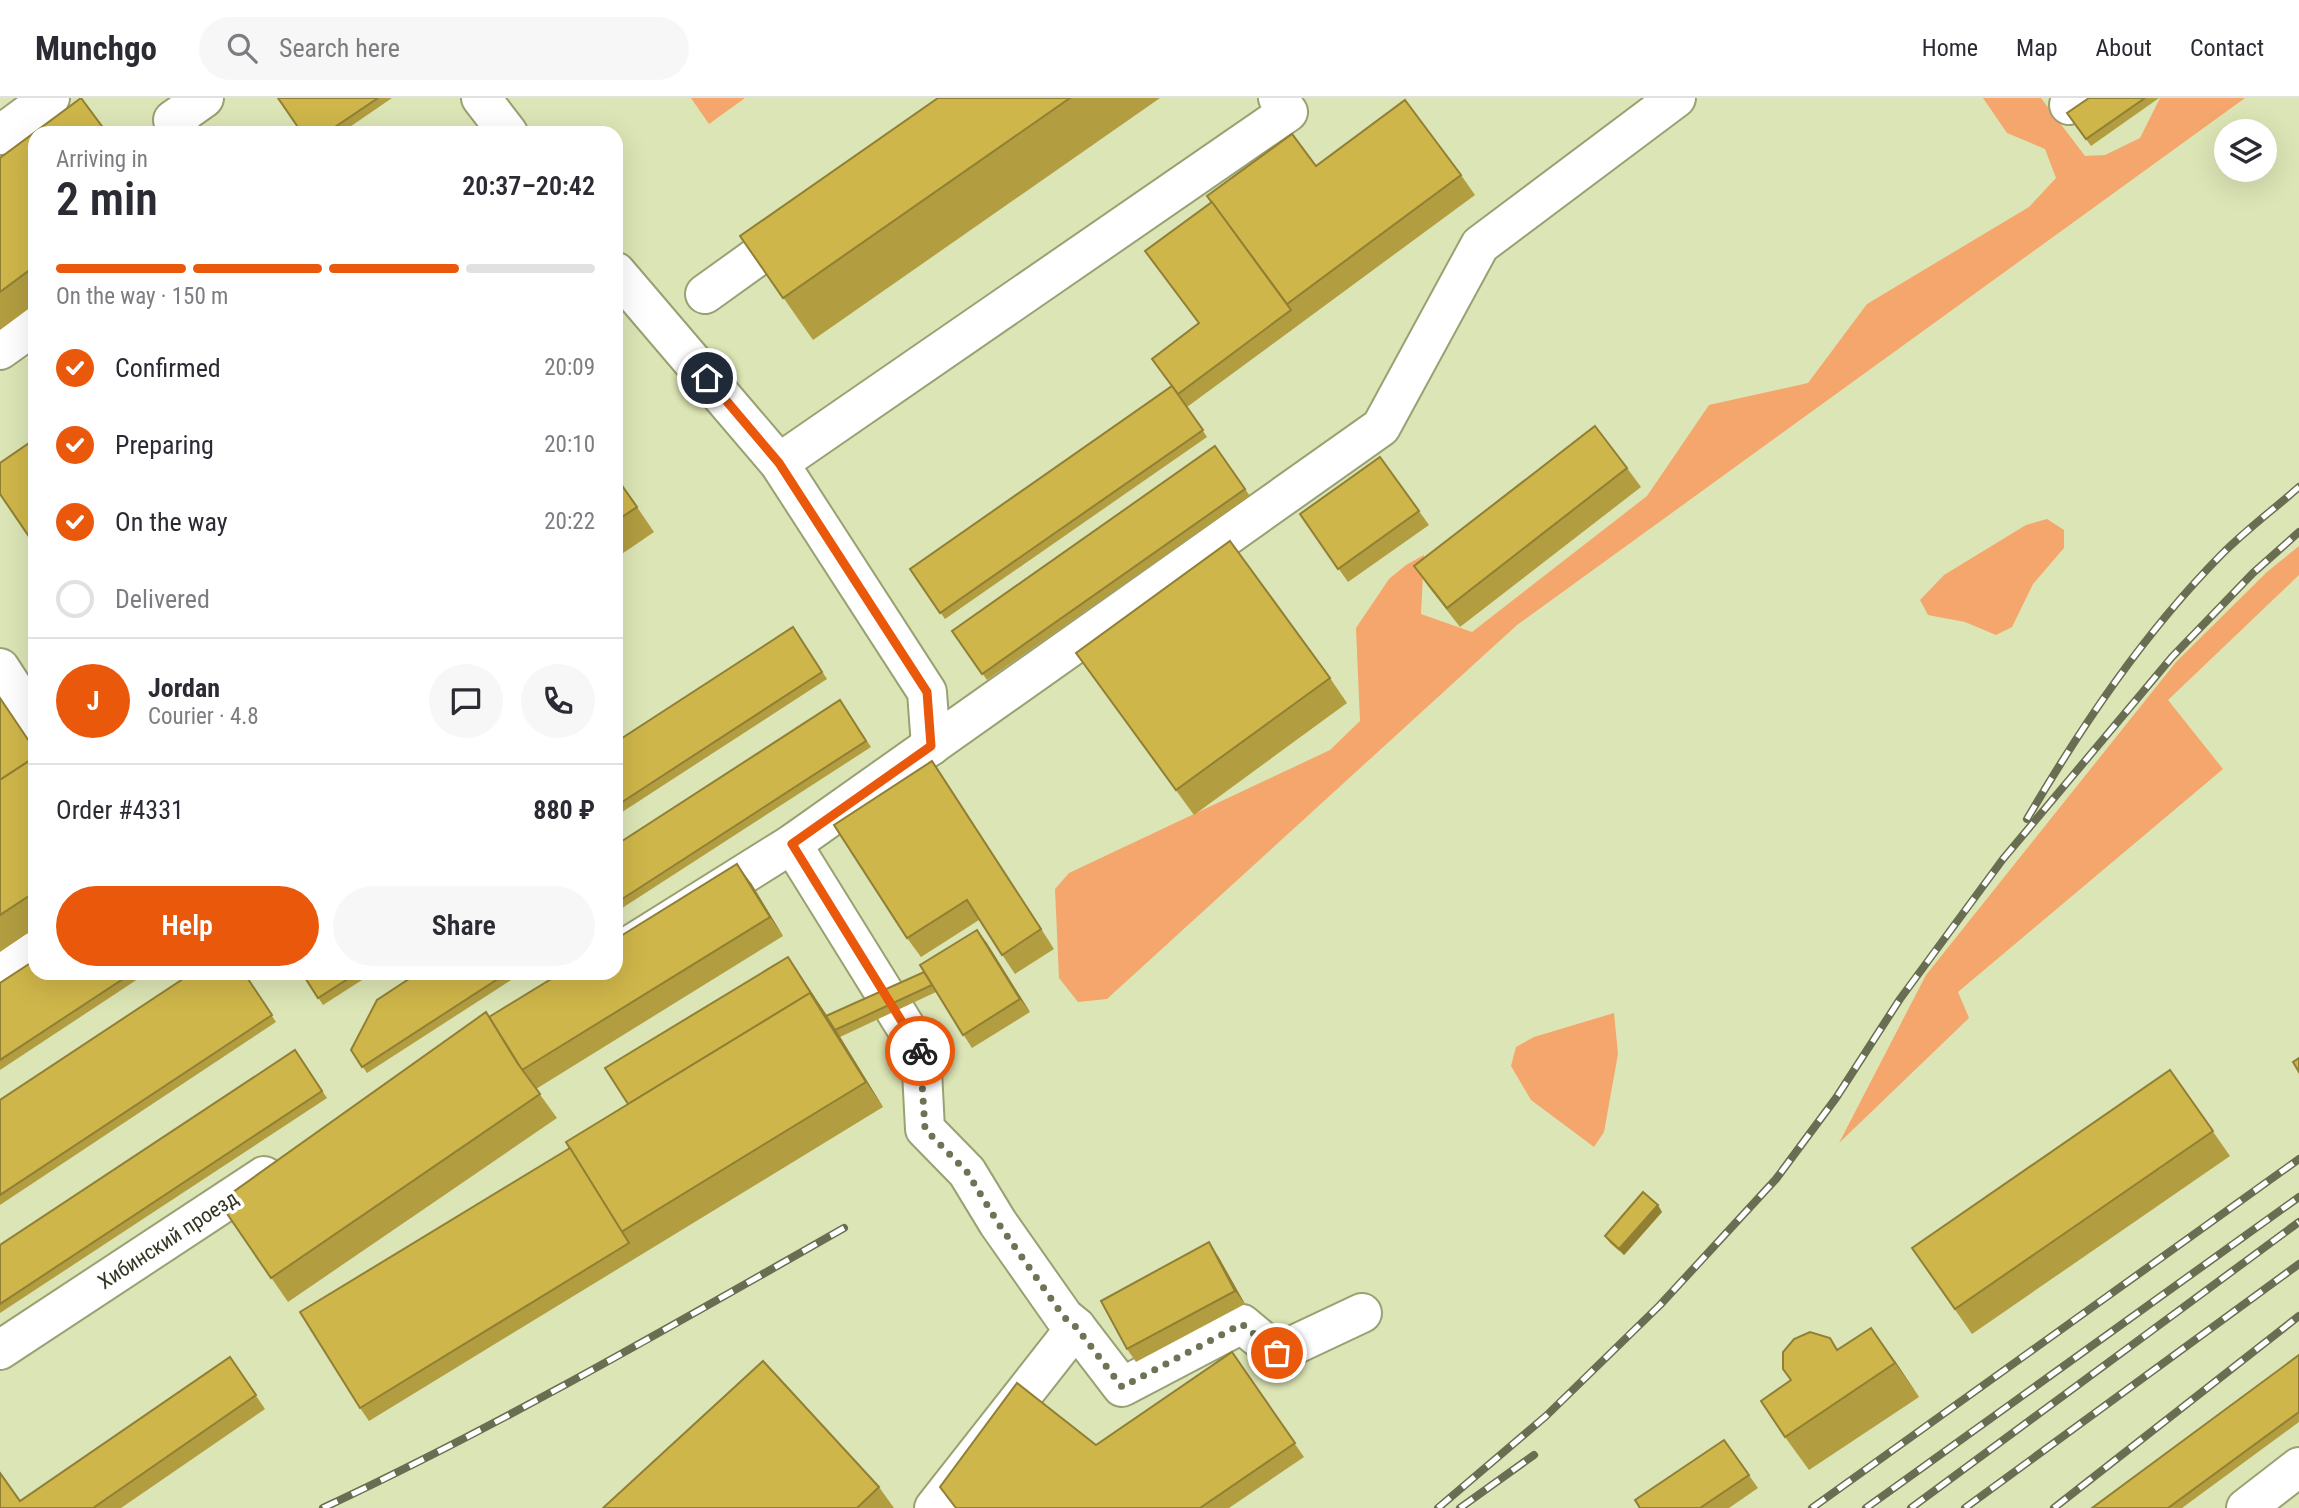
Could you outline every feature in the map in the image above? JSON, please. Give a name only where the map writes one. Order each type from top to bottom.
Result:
[{"type":"street","points":[[0,135],[50,98]]},
{"type":"street","points":[[170,117],[204,98]]},
{"type":"street","points":[[481,98],[503,126]]},
{"type":"street","points":[[779,463],[1288,112],[1278,98]]},
{"type":"street","points":[[623,950],[792,844],[1381,427],[1480,245],[1676,98]]},
{"type":"street","points":[[705,294],[827,207]]},
{"type":"street","points":[[623,280],[779,463],[927,692],[931,746]]},
{"type":"street","points":[[0,350],[28,330]]},
{"type":"street","points":[[0,668],[28,711]]},
{"type":"street","points":[[792,844],[920,1052],[925,1129],[967,1172],[1029,1269],[1064,1317],[1076,1327],[1122,1387],[1242,1324],[1277,1353],[1362,1313]]},
{"type":"street","points":[[0,974],[28,956]]},
{"type":"street","name":"Хибинский проезд","points":[[0,1350],[288,1160]]},
{"type":"street","points":[[934,1508],[1076,1327]]},
{"type":"street","points":[[2246,1508],[2299,1468]]},
{"type":"shaded area","points":[[691,98],[745,98],[709,124]]},
{"type":"shaded area","points":[[1983,98],[2041,98],[2085,156],[2105,155],[2140,138],[2160,98],[2245,98],[1517,625],[1107,999],[1078,1002],[1059,978],[1055,889],[1069,873],[1330,750],[1360,721],[1356,628],[1389,579],[1406,565],[1424,555],[1421,614],[1472,632],[1647,496],[1709,405],[1808,383],[1867,304],[2029,207],[2056,178],[2045,149],[2007,133]]},
{"type":"shaded area","points":[[2047,519],[2064,530],[2064,548],[2033,584],[2012,627],[1996,635],[1965,622],[1928,615],[1920,600],[1944,575],[2026,525]]},
{"type":"shaded area","points":[[2299,546],[2299,575],[2168,700],[2223,769],[1958,992],[1969,1018],[1839,1143],[1926,975],[2176,662],[2267,572]]},
{"type":"shaded area","points":[[1614,1013],[1618,1054],[1604,1132],[1594,1147],[1531,1100],[1511,1066],[1516,1047],[1534,1037]]},
{"type":"building","points":[[81,98],[102,126],[43,126]]},
{"type":"building","points":[[278,98],[378,98],[336,126],[297,126]]},
{"type":"building","points":[[938,98],[1070,98],[783,298],[740,236]]},
{"type":"building","points":[[2089,98],[2145,98],[2086,139],[2067,113]]},
{"type":"building","points":[[1405,100],[1461,175],[1287,304],[1207,196],[1292,134],[1316,166]]},
{"type":"building","points":[[28,137],[28,271],[0,292],[0,158]]},
{"type":"building","points":[[1212,202],[1291,310],[1178,394],[1152,359],[1199,323],[1145,251]]},
{"type":"building","points":[[1172,386],[1203,430],[940,613],[910,569]]},
{"type":"building","points":[[1595,426],[1627,468],[1447,608],[1414,566]]},
{"type":"building","points":[[28,444],[28,535],[0,494],[0,463]]},
{"type":"building","points":[[1215,446],[1245,489],[982,674],[952,631]]},
{"type":"building","points":[[1380,457],[1419,511],[1338,569],[1300,514]]},
{"type":"building","points":[[623,487],[637,507],[623,516]]},
{"type":"building","points":[[1230,541],[1330,678],[1176,790],[1076,653]]},
{"type":"building","points":[[793,627],[822,672],[623,801],[623,737]]},
{"type":"building","points":[[0,698],[28,740],[28,762],[0,780]]},
{"type":"building","points":[[840,700],[866,741],[623,898],[623,840]]},
{"type":"building","points":[[932,761],[1041,929],[1002,955],[967,900],[907,938],[834,825]]},
{"type":"building","points":[[28,762],[28,897],[0,915],[0,780]]},
{"type":"building","points":[[737,864],[770,917],[522,1070],[489,1017],[550,980],[623,980],[623,935]]},
{"type":"building","points":[[977,930],[1020,999],[963,1035],[920,965]]},
{"type":"building","points":[[788,957],[814,998],[810,993],[628,1104],[605,1068]]},
{"type":"building","points":[[28,965],[28,980],[121,980],[0,1060],[0,983]]},
{"type":"building","points":[[924,972],[932,985],[835,1030],[826,1016]]},
{"type":"building","points":[[181,980],[249,980],[272,1015],[0,1195],[0,1100]]},
{"type":"building","points":[[306,980],[346,980],[318,998]]},
{"type":"building","points":[[407,980],[496,980],[362,1067],[351,1050],[377,1000]]},
{"type":"building","points":[[810,993],[866,1082],[621,1232],[566,1142]]},
{"type":"building","points":[[486,1012],[540,1094],[271,1278],[219,1202]]},
{"type":"building","points":[[295,1050],[322,1091],[0,1304],[0,1245]]},
{"type":"building","points":[[2299,1058],[2299,1072],[2293,1062]]},
{"type":"building","points":[[2170,1070],[2213,1131],[1955,1309],[1912,1248]]},
{"type":"building","points":[[570,1148],[629,1243],[360,1408],[300,1312]]},
{"type":"building","points":[[1643,1192],[1658,1205],[1619,1249],[1605,1236]]},
{"type":"building","points":[[1209,1242],[1235,1291],[1127,1349],[1101,1301]]},
{"type":"building","points":[[1871,1328],[1895,1363],[1785,1437],[1761,1401],[1791,1380],[1783,1369],[1783,1352],[1794,1339],[1810,1332],[1830,1338],[1837,1350]]},
{"type":"building","points":[[1232,1352],[1295,1443],[1200,1508],[956,1508],[940,1487],[1017,1383],[1096,1445]]},
{"type":"building","points":[[2299,1355],[2299,1412],[2168,1508],[2092,1508]]},
{"type":"building","points":[[230,1357],[256,1395],[93,1508],[0,1508],[0,1473],[20,1501]]},
{"type":"building","points":[[763,1361],[879,1487],[857,1508],[603,1508]]},
{"type":"building","points":[[1724,1440],[1749,1475],[1700,1508],[1640,1508],[1635,1500]]},
{"type":"railway","points":[[2027,819],[2116,680],[2166,615],[2222,554],[2299,487]]},
{"type":"railway","points":[[1438,1508],[1546,1416],[1660,1305],[1776,1179],[1836,1098],[1900,999],[2003,859],[2172,657],[2253,573],[2299,532]]},
{"type":"railway","points":[[1812,1508],[2299,1159]]},
{"type":"railway","points":[[1866,1508],[2299,1197]]},
{"type":"railway","points":[[1911,1508],[2299,1222]]},
{"type":"railway","points":[[323,1508],[521,1409],[844,1228]]},
{"type":"railway","points":[[1965,1508],[2299,1264]]},
{"type":"railway","points":[[2054,1508],[2299,1316]]},
{"type":"railway","points":[[1460,1508],[1534,1455]]},
{"type":"way so far","points":[[920,1051],[925,1129],[967,1172],[998,1223],[1064,1317],[1076,1327],[1122,1387],[1242,1324],[1277,1353]]},
{"type":"route","points":[[707,378],[779,463],[927,692],[931,746],[792,844],[920,1051]]}]
